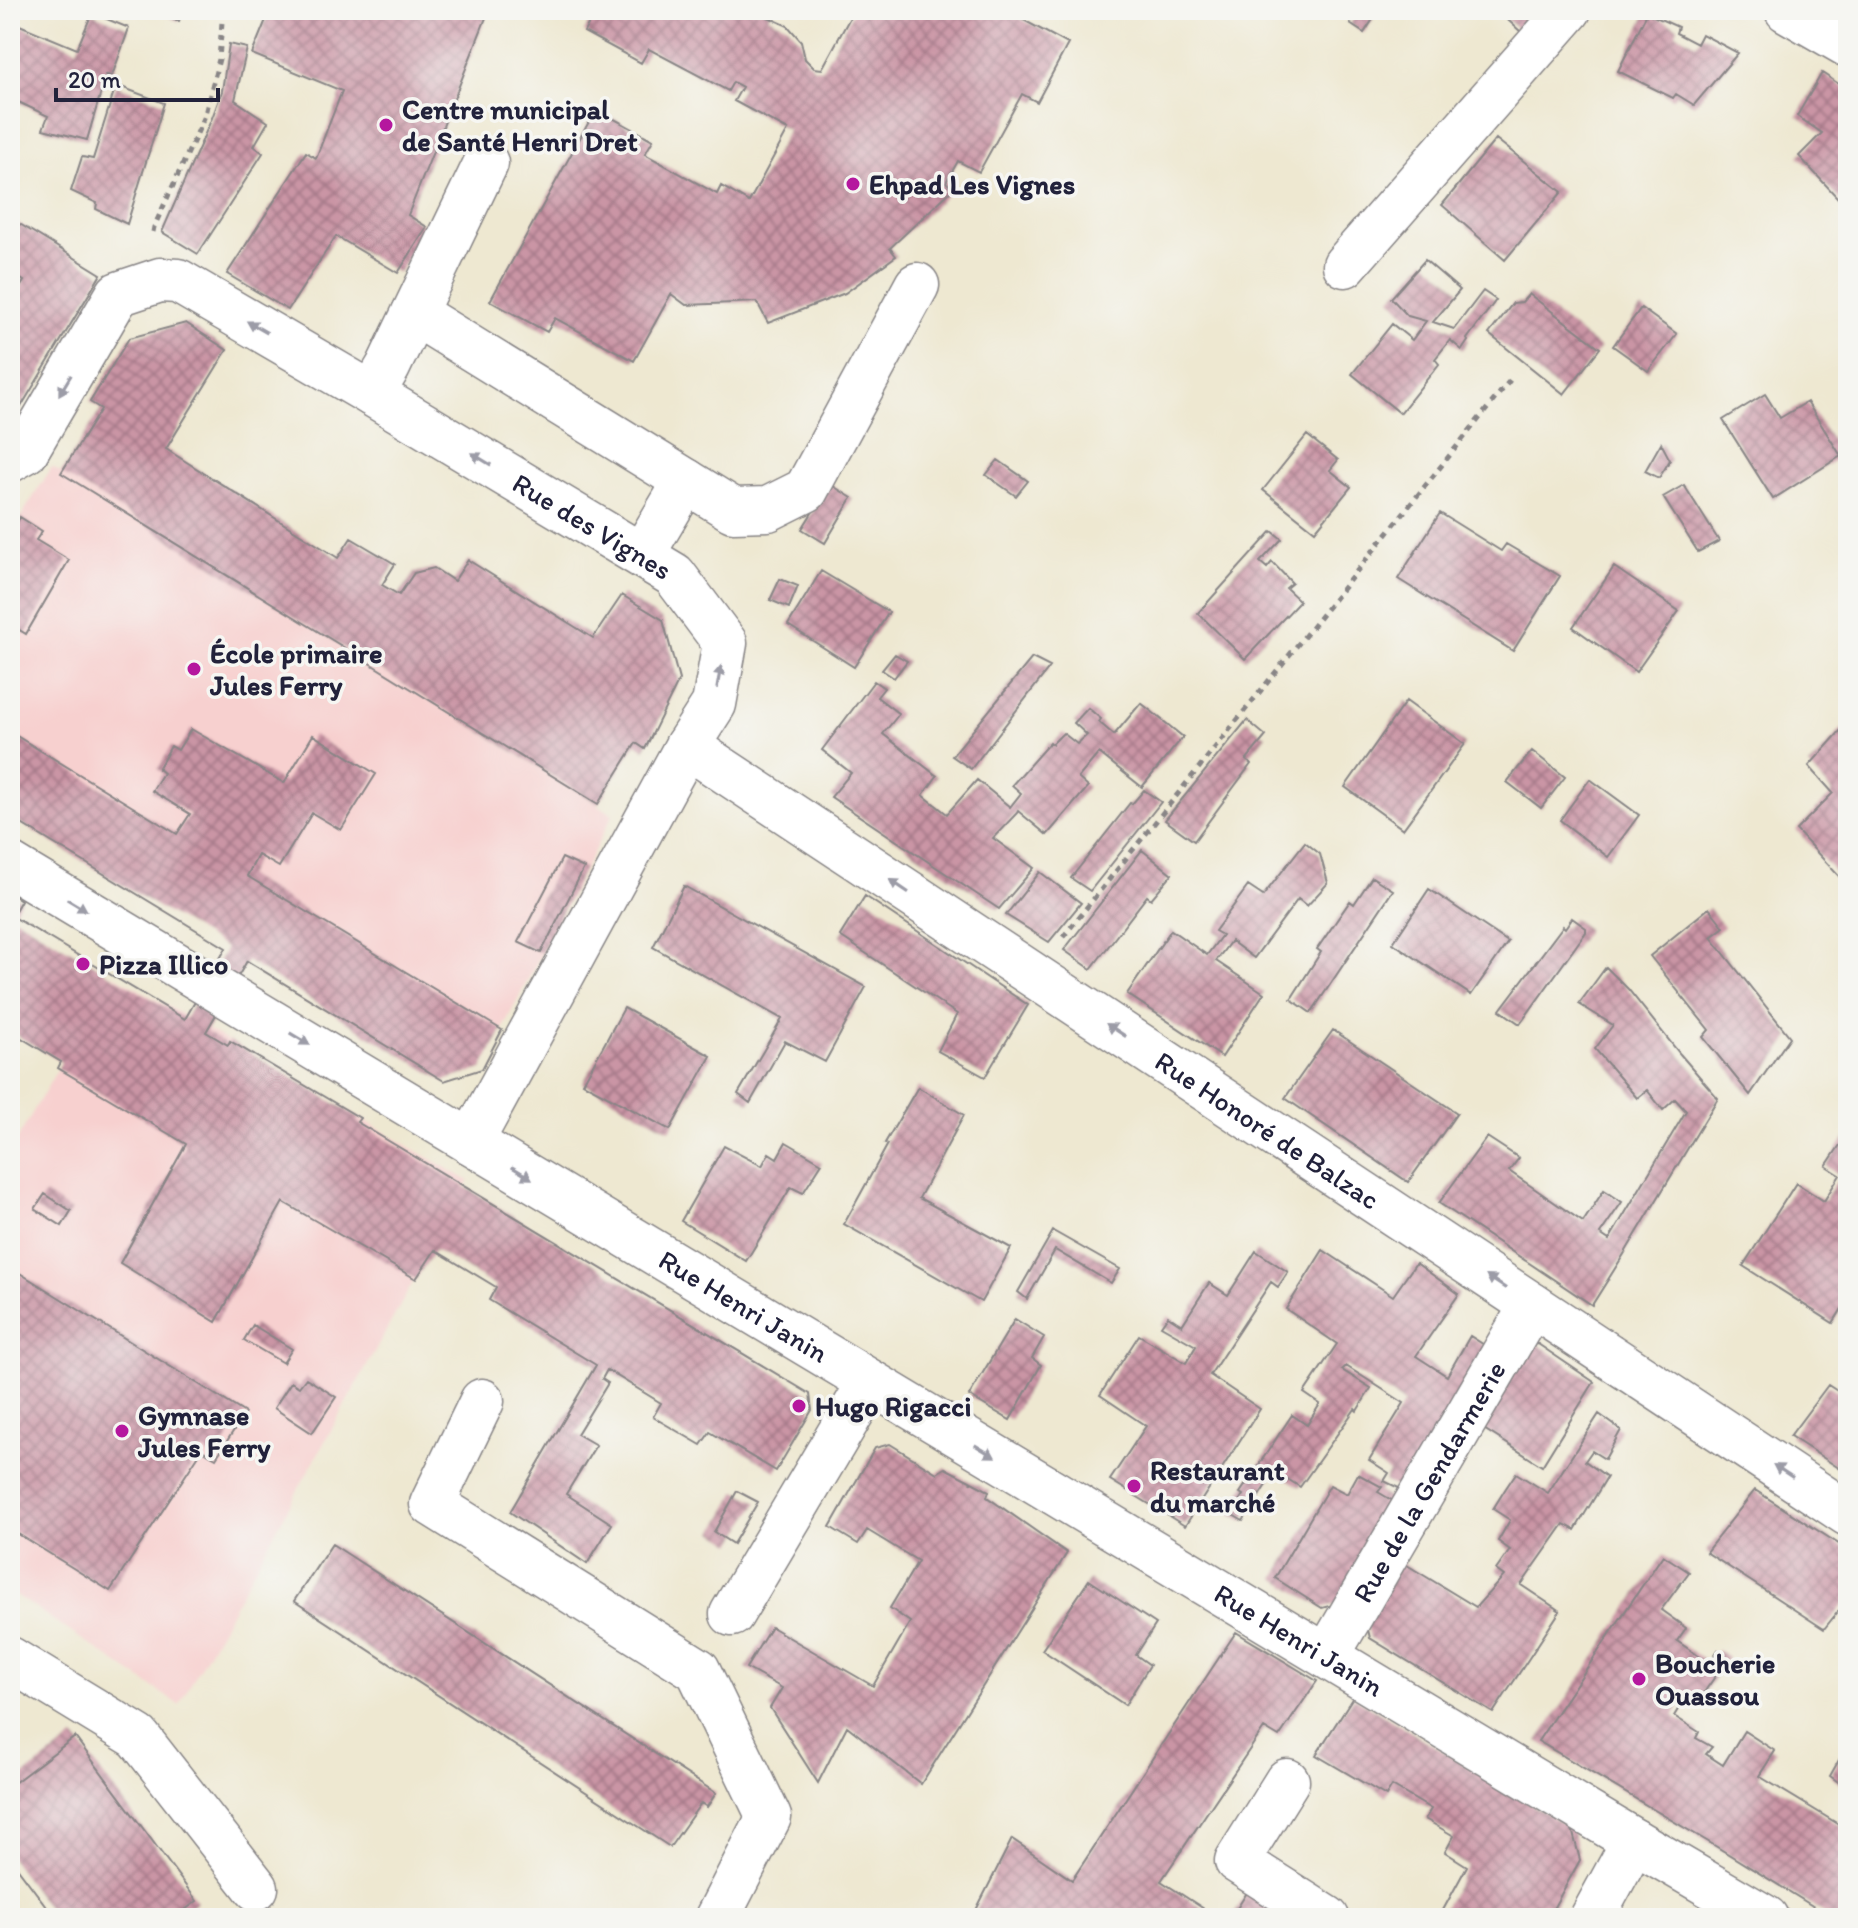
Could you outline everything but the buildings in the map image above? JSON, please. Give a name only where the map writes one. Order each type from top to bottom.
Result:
[{"type":"street","points":[[1345,265],[1569,10]]},
{"type":"street","points":[[1787,10],[1848,45]]},
{"type":"street","points":[[372,394],[486,163]]},
{"type":"street","name":"Rue des Vignes","points":[[160,280],[178,281],[674,575],[725,643],[714,704],[687,746],[471,1142]]},
{"type":"street","points":[[10,460],[26,451],[118,294],[160,280]]},
{"type":"street","points":[[414,313],[733,510],[768,509],[806,490],[917,285]]},
{"type":"street","points":[[642,555],[686,481]]},
{"type":"street","name":"Rue Honoré de Balzac","points":[[687,746],[1848,1514]]},
{"type":"street","name":"Rue Henri Janin","points":[[10,865],[1766,1918]]},
{"type":"street","name":"Rue de la Gendarmerie","points":[[1327,1656],[1532,1305]]},
{"type":"street","points":[[732,1614],[870,1382]]},
{"type":"street","points":[[482,1401],[432,1504],[698,1670],[769,1817],[717,1918]]},
{"type":"street","points":[[10,1659],[138,1737],[256,1888]]},
{"type":"street","points":[[1287,1781],[1237,1861],[1327,1918]]},
{"type":"street","points":[[1592,1918],[1634,1841]]},
{"type":"path","points":[[160,280],[152,249],[154,227],[204,118],[219,59],[223,10]]},
{"type":"path","points":[[1032,975],[1511,379]]},
{"type":"shaded area","name":"École primaire Jules Ferry","points":[[52,467],[613,814],[482,1069],[444,1081],[10,817],[10,534]]},
{"type":"shaded area","points":[[112,974],[469,1181],[179,1705],[10,1591],[10,1152]]},
{"type":"place","name":"Centre municipal de Santé Henri Dret","points":[[386,125]]},
{"type":"place","name":"Ehpad Les Vignes","points":[[853,184]]},
{"type":"place","name":"École primaire Jules Ferry","points":[[194,669]]},
{"type":"place","name":"Pizza Illico","points":[[83,964]]},
{"type":"place","name":"Hugo Rigacci","points":[[799,1406]]},
{"type":"place","name":"Gymnase Jules Ferry","points":[[122,1431]]},
{"type":"place","name":"Restaurant du marché","points":[[1134,1486]]},
{"type":"place","name":"Boucherie Ouassou","points":[[1639,1679]]}]
